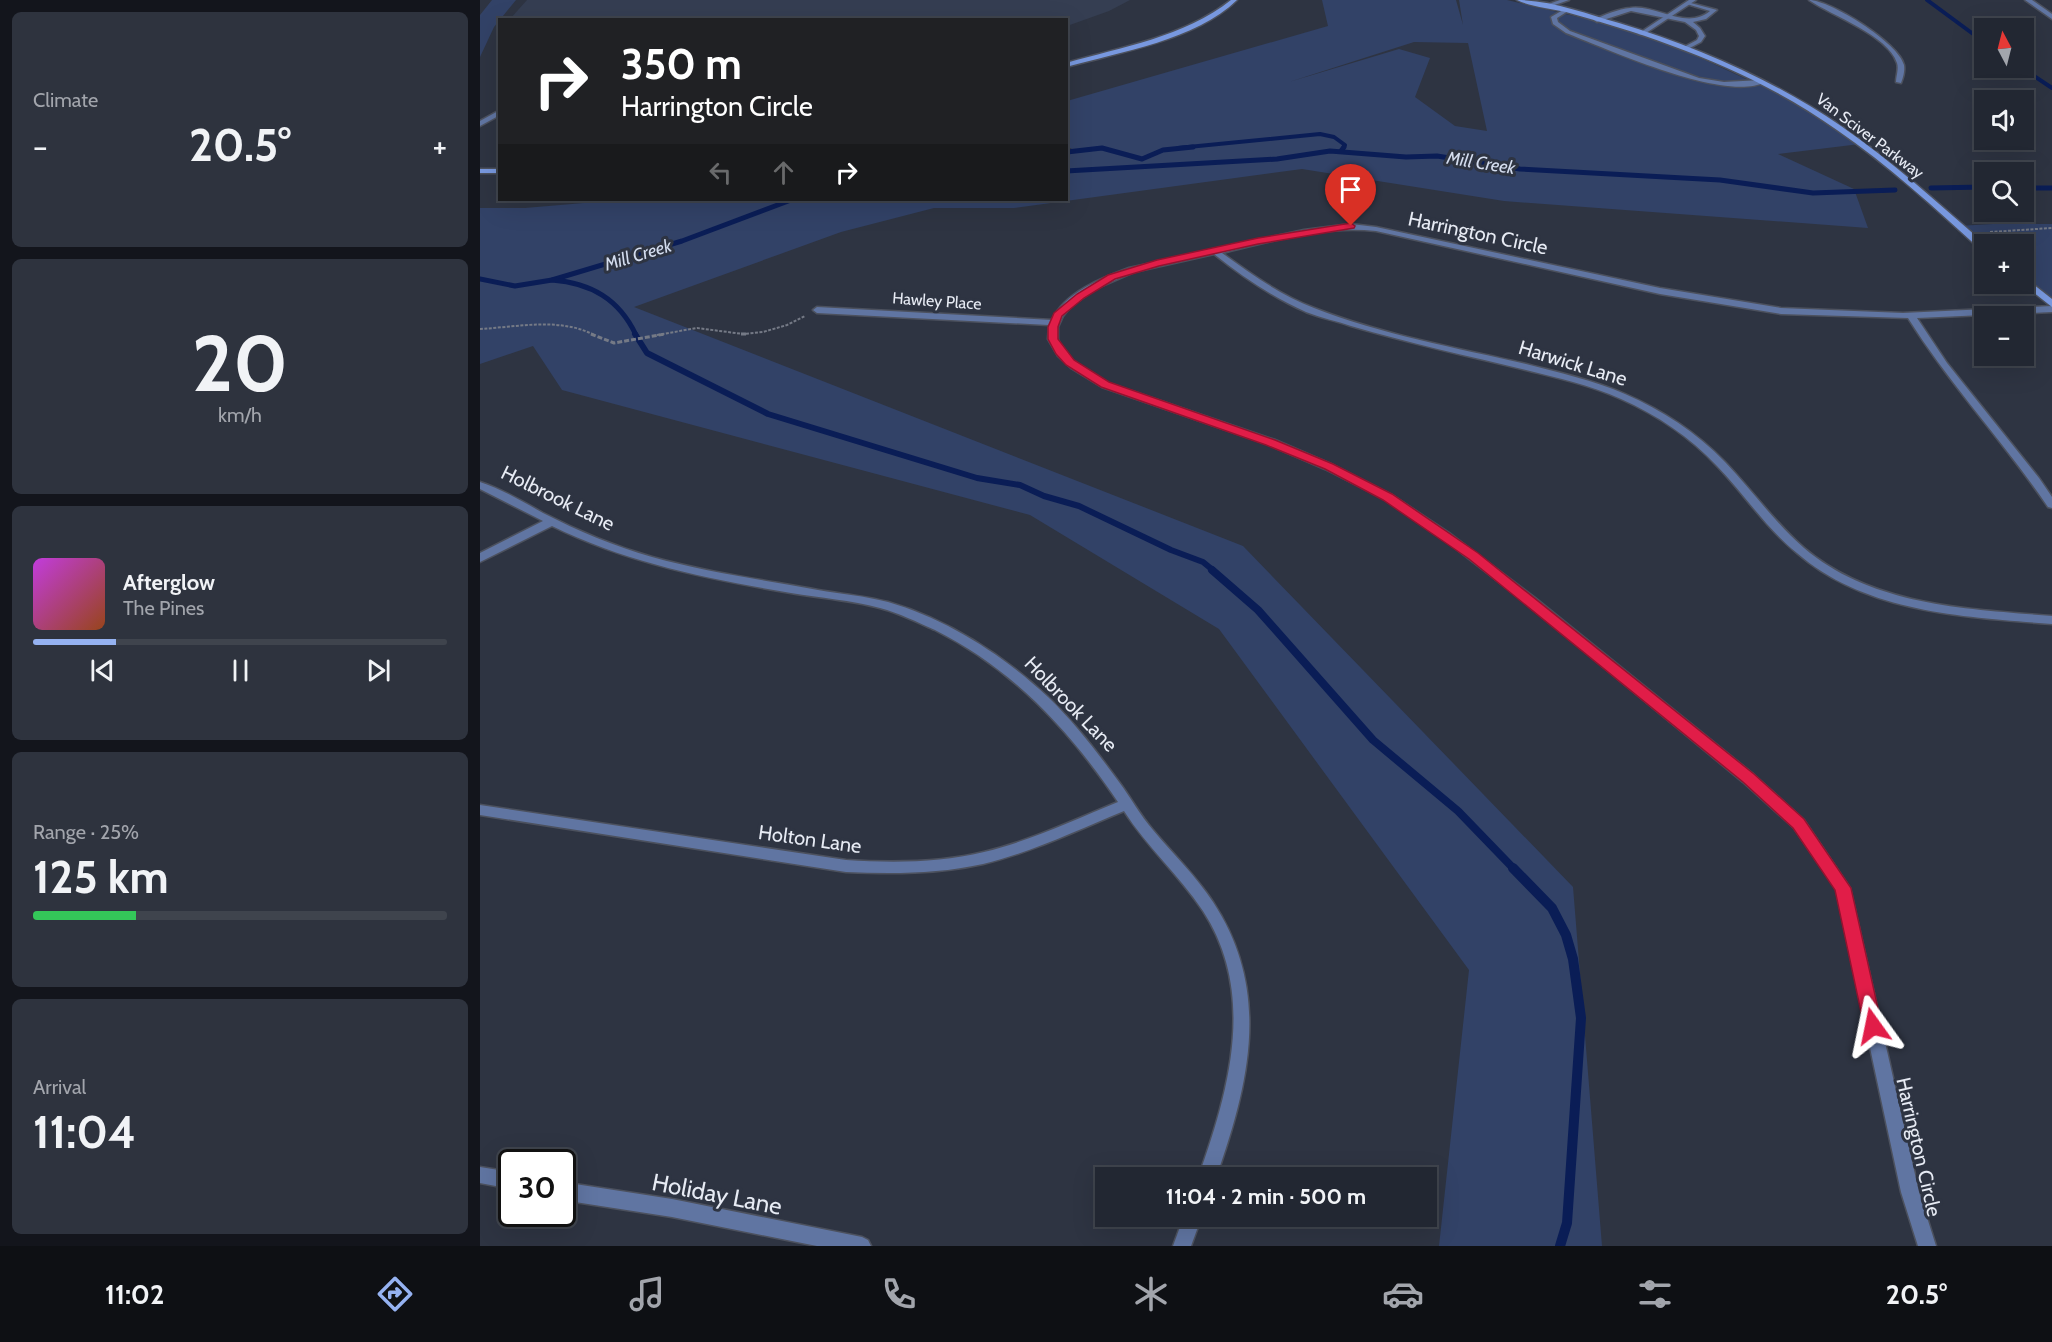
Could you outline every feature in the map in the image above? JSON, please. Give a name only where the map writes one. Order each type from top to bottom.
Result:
[{"type":"street","points":[[1068,64],[1197,26],[1221,12],[1234,0]]},
{"type":"street","name":"Van Sciver Parkway","points":[[1520,0],[1565,10],[1686,48],[1762,82],[1839,128],[1974,238]]},
{"type":"street","points":[[1546,6],[1566,0]]},
{"type":"street","points":[[1812,0],[1839,14],[1889,47],[1900,63],[1899,82]]},
{"type":"street","points":[[2028,0],[2052,17]]},
{"type":"street","points":[[1597,20],[1631,9],[1668,16],[1687,20],[1700,19],[1714,10],[1691,1],[1668,16],[1641,34]]},
{"type":"street","points":[[1565,10],[1554,17],[1555,22],[1568,32],[1705,83],[1728,85],[1762,82]]},
{"type":"street","points":[[1686,48],[1699,41],[1702,36],[1698,29],[1687,20]]},
{"type":"street","points":[[480,124],[498,113]]},
{"type":"street","points":[[480,171],[498,171]]},
{"type":"street","name":"Harrington Circle","points":[[1927,1246],[1910,1192],[1843,888],[1799,824],[1748,778],[1531,601],[1417,515],[1358,481],[1300,454],[1241,431],[1105,385],[1078,368],[1060,352],[1053,339],[1054,323],[1058,315],[1068,306],[1112,277],[1132,270],[1304,232],[1359,227],[1719,302],[1811,313],[1911,315],[2052,309]]},
{"type":"street","name":"Harwick Lane","points":[[1215,250],[1260,285],[1310,310],[1382,332],[1587,382],[1611,390],[1659,413],[1702,445],[1799,549],[1835,575],[1862,587],[1892,597],[1947,609],[2052,620]]},
{"type":"street","points":[[2034,289],[2052,304]]},
{"type":"street","name":"Hawley Place","points":[[817,310],[1054,323]]},
{"type":"street","points":[[1911,315],[1940,361],[2010,444],[2052,505]]},
{"type":"street","name":"Holbrook Lane","points":[[480,485],[593,543],[641,558],[783,588],[885,605],[943,630],[998,662],[1044,703],[1087,749],[1210,910],[1226,939],[1238,970],[1244,1004],[1243,1038],[1238,1076],[1209,1167]]},
{"type":"street","points":[[480,558],[550,522]]},
{"type":"street","name":"Holton Lane","points":[[480,810],[846,866],[892,869],[938,866],[983,858],[1025,846],[1127,804]]},
{"type":"street","points":[[480,1175],[498,1178]]},
{"type":"street","name":"Holiday Lane","points":[[576,1193],[672,1208],[862,1246]]},
{"type":"street","points":[[1182,1246],[1188,1227]]},
{"type":"path","points":[[1970,234],[2052,228]]},
{"type":"path","points":[[480,329],[573,326],[596,334],[606,342],[625,342],[697,328],[743,334],[763,332],[787,325],[817,310]]},
{"type":"shaded area","points":[[492,0],[516,0],[501,18],[498,18],[480,57],[480,15]]},
{"type":"shaded area","points":[[527,0],[1130,0],[1109,11],[1068,26],[1068,18],[511,18]]},
{"type":"shaded area","points":[[1322,0],[1456,0],[1463,25],[1459,0],[1507,0],[1649,34],[1817,112],[1860,144],[1778,154],[1854,189],[1868,228],[1504,201],[1302,169],[1068,201],[1068,150],[1072,148],[1068,148],[1068,101],[1328,26]],"holes":[[[1414,42],[1468,43],[1487,131],[1455,126],[1415,97],[1430,58],[1399,49],[1289,82]]]},
{"type":"shaded area","points":[[607,201],[1066,201],[1014,208],[934,208],[841,232],[634,307],[1243,546],[1573,887],[1602,1246],[1439,1246],[1469,970],[1219,629],[1030,515],[562,390],[533,346],[480,364],[480,208],[525,208]]},
{"type":"shaded area","points":[[2052,224],[2052,305],[2034,290],[2034,234],[1974,234],[1974,240],[1957,226]]},
{"type":"waterway","points":[[1927,0],[1974,35]]},
{"type":"waterway","points":[[2034,76],[2052,88]]},
{"type":"waterway","points":[[1178,148],[1320,134],[1334,137],[1345,145],[1343,148]]},
{"type":"waterway","points":[[1102,148],[1142,159],[1163,150],[1193,147]]},
{"type":"waterway","name":"Mill Creek","points":[[1341,151],[1344,147]]},
{"type":"waterway","points":[[1068,152],[1102,148]]},
{"type":"waterway","name":"Mill Creek","points":[[1068,171],[1277,159],[1330,151],[1406,157],[1437,156],[1520,169],[1720,180],[1813,193],[1895,190]]},
{"type":"waterway","name":"Mill Creek","points":[[1931,188],[1974,187]]},
{"type":"waterway","name":"Mill Creek","points":[[2034,188],[2052,188]]},
{"type":"waterway","name":"Mill Creek","points":[[552,280],[682,241],[788,201]]},
{"type":"waterway","name":"Mill Creek","points":[[480,279],[515,286],[552,280]]},
{"type":"waterway","points":[[552,280],[579,285],[602,295],[621,312],[636,335]]},
{"type":"waterway","points":[[635,334],[647,353],[768,414],[977,478],[1020,485],[1044,496],[1079,506],[1171,550],[1203,562],[1214,571]]},
{"type":"waterway","points":[[1212,570],[1258,610],[1373,740],[1458,811],[1515,870]]},
{"type":"waterway","points":[[1513,868],[1552,908],[1566,935],[1573,959],[1581,1018],[1567,1223],[1560,1246]]},
{"type":"route","points":[[1351,226],[1258,241],[1157,263],[1112,277],[1080,296],[1058,315],[1053,327],[1053,339],[1060,352],[1070,363],[1105,385],[1300,454],[1358,481],[1417,515],[1531,601],[1772,798],[1799,824],[1843,888],[1873,1026]]}]
